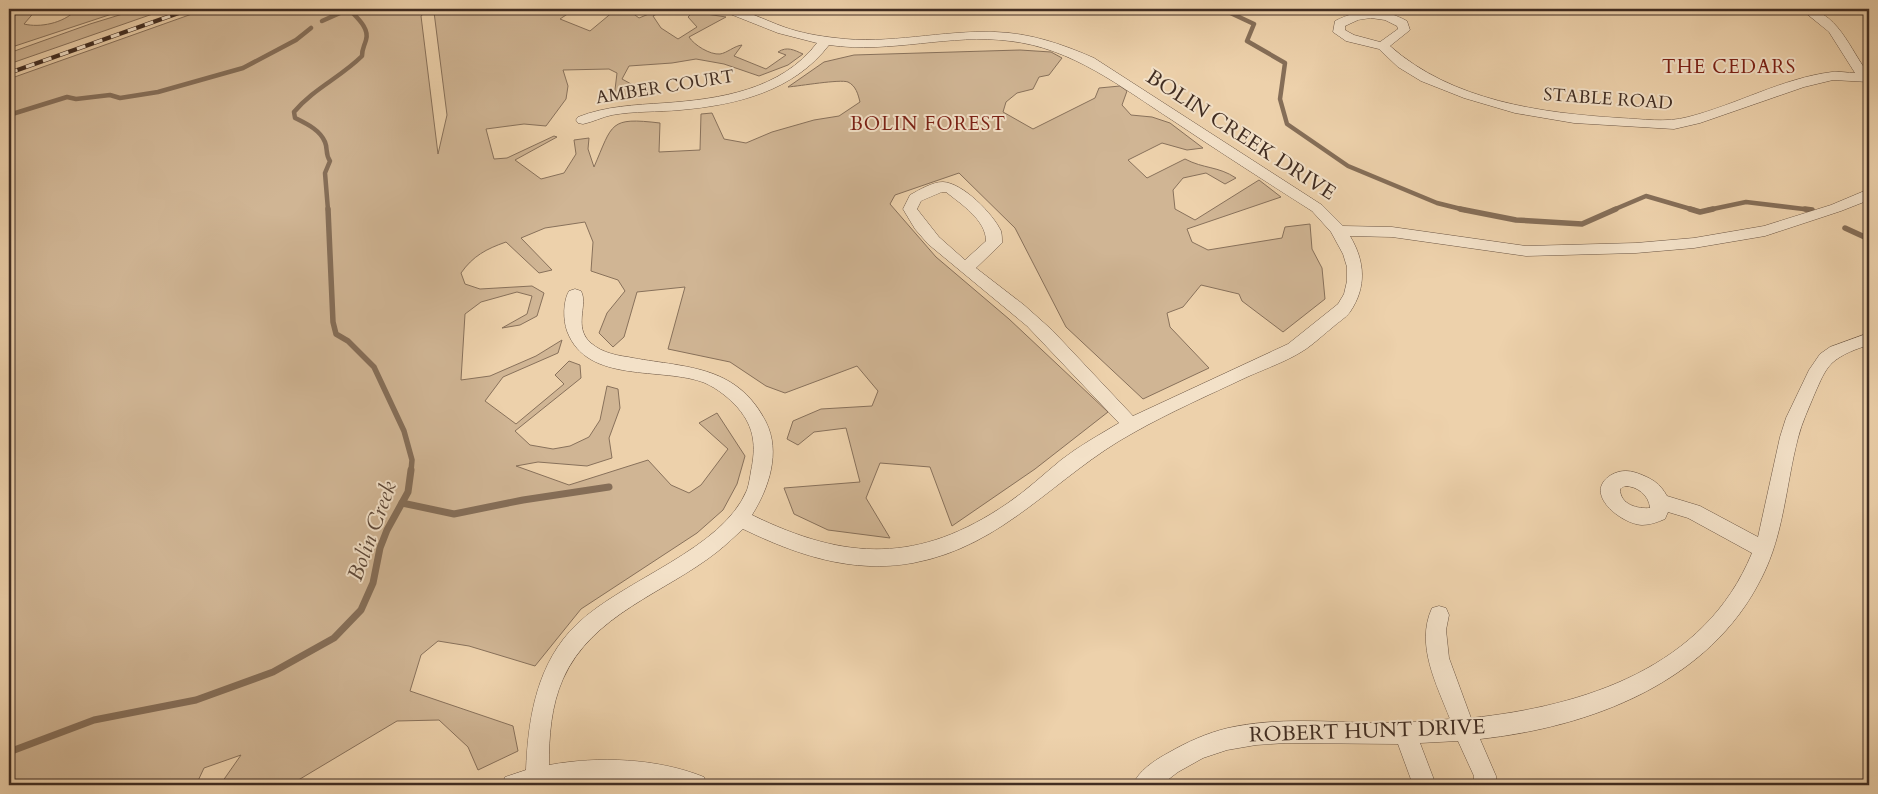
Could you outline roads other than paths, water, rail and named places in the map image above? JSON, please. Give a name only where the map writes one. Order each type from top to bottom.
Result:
[{"type":"street","name":"BOLIN CREEK DRIVE","points":[[729,9],[772,28],[825,41],[874,44],[994,36],[1034,40],[1070,52],[1089,61],[1317,208],[1340,231],[1354,260],[1356,277],[1353,291],[1343,308],[1296,347],[1131,425],[1093,447],[1027,499],[983,529],[937,548],[912,554],[849,557],[808,549],[776,537],[741,519]]},
{"type":"street","points":[[1806,9],[1834,30],[1867,78]]},
{"type":"street","name":"STABLE ROAD","points":[[1383,46],[1392,37],[1404,30],[1403,24],[1394,17],[1377,14],[1347,18],[1339,24],[1339,32],[1350,38],[1383,46],[1403,64],[1426,78],[1469,95],[1516,110],[1574,119],[1642,124],[1674,125],[1695,120],[1800,84],[1833,76],[1867,78]]},
{"type":"street","name":"AMBER COURT","points":[[584,120],[617,109],[699,104],[760,89],[806,64],[819,51],[825,41]]},
{"type":"street","points":[[966,268],[994,243],[994,233],[984,218],[971,204],[950,188],[941,187],[915,198],[910,209],[917,222],[966,268],[1033,322],[1131,425]]},
{"type":"street","points":[[1340,231],[1392,232],[1526,251],[1636,248],[1694,244],[1765,231],[1836,208],[1869,194]]},
{"type":"street","points":[[537,778],[538,730],[543,704],[562,659],[581,635],[622,600],[716,543],[741,519],[753,499],[762,477],[764,455],[764,439],[760,426],[750,410],[725,386],[708,378],[669,368],[650,368],[607,360],[593,354],[575,336],[570,320],[575,295]]},
{"type":"street","name":"ROBERT HUNT DRIVE","points":[[1144,785],[1151,777],[1182,756],[1216,741],[1232,737],[1263,732],[1406,733],[1524,722],[1578,709],[1627,690],[1662,670],[1697,645],[1717,626],[1745,589],[1755,570],[1771,529],[1795,419],[1816,371],[1834,352],[1869,339]]},
{"type":"street","points":[[1660,502],[1693,512],[1763,549]]},
{"type":"street","points":[[1439,615],[1436,630],[1438,658],[1464,729],[1485,776],[1485,785]]},
{"type":"street","points":[[1406,733],[1418,771],[1426,785]]},
{"type":"street","points":[[513,785],[555,774],[622,773],[680,780],[696,785]]},
{"type":"waterway","name":"Bolin Creek","points":[[322,21],[349,9],[362,23],[367,36],[362,56],[310,96],[294,112],[295,118],[316,131],[325,142],[330,161],[325,173],[328,210]]},
{"type":"waterway","points":[[1222,9],[1254,24],[1247,41],[1285,63],[1280,99],[1287,124],[1348,166],[1437,203],[1465,210]]},
{"type":"waterway","points":[[9,115],[67,97],[76,99],[110,95],[120,98],[158,92],[243,68],[296,40],[311,28]]},
{"type":"waterway","points":[[1613,210],[1646,196],[1694,210]]},
{"type":"waterway","points":[[1708,210],[1746,202],[1812,210],[1805,209]]},
{"type":"waterway","name":"Bolin Creek","points":[[328,209],[333,322],[336,334],[348,341],[374,367],[404,431],[412,460],[411,471]]},
{"type":"waterway","points":[[1460,209],[1465,210]]},
{"type":"waterway","points":[[1465,210],[1516,220],[1582,224],[1616,209]]},
{"type":"waterway","points":[[1690,209],[1700,212],[1713,209]]},
{"type":"waterway","points":[[1845,228],[1869,239]]},
{"type":"waterway","name":"Bolin Creek","points":[[9,752],[94,720],[196,700],[273,672],[334,638],[361,610],[373,583],[380,548],[387,530],[408,492],[411,470]]},
{"type":"waterway","points":[[402,503],[454,514],[523,500],[609,487]]},
{"type":"railway","points":[[9,73],[190,9]]},
{"type":"district","name":"THE CEDARS","points":[[1729,67]]},
{"type":"district","name":"BOLIN FOREST","points":[[928,124]]}]
